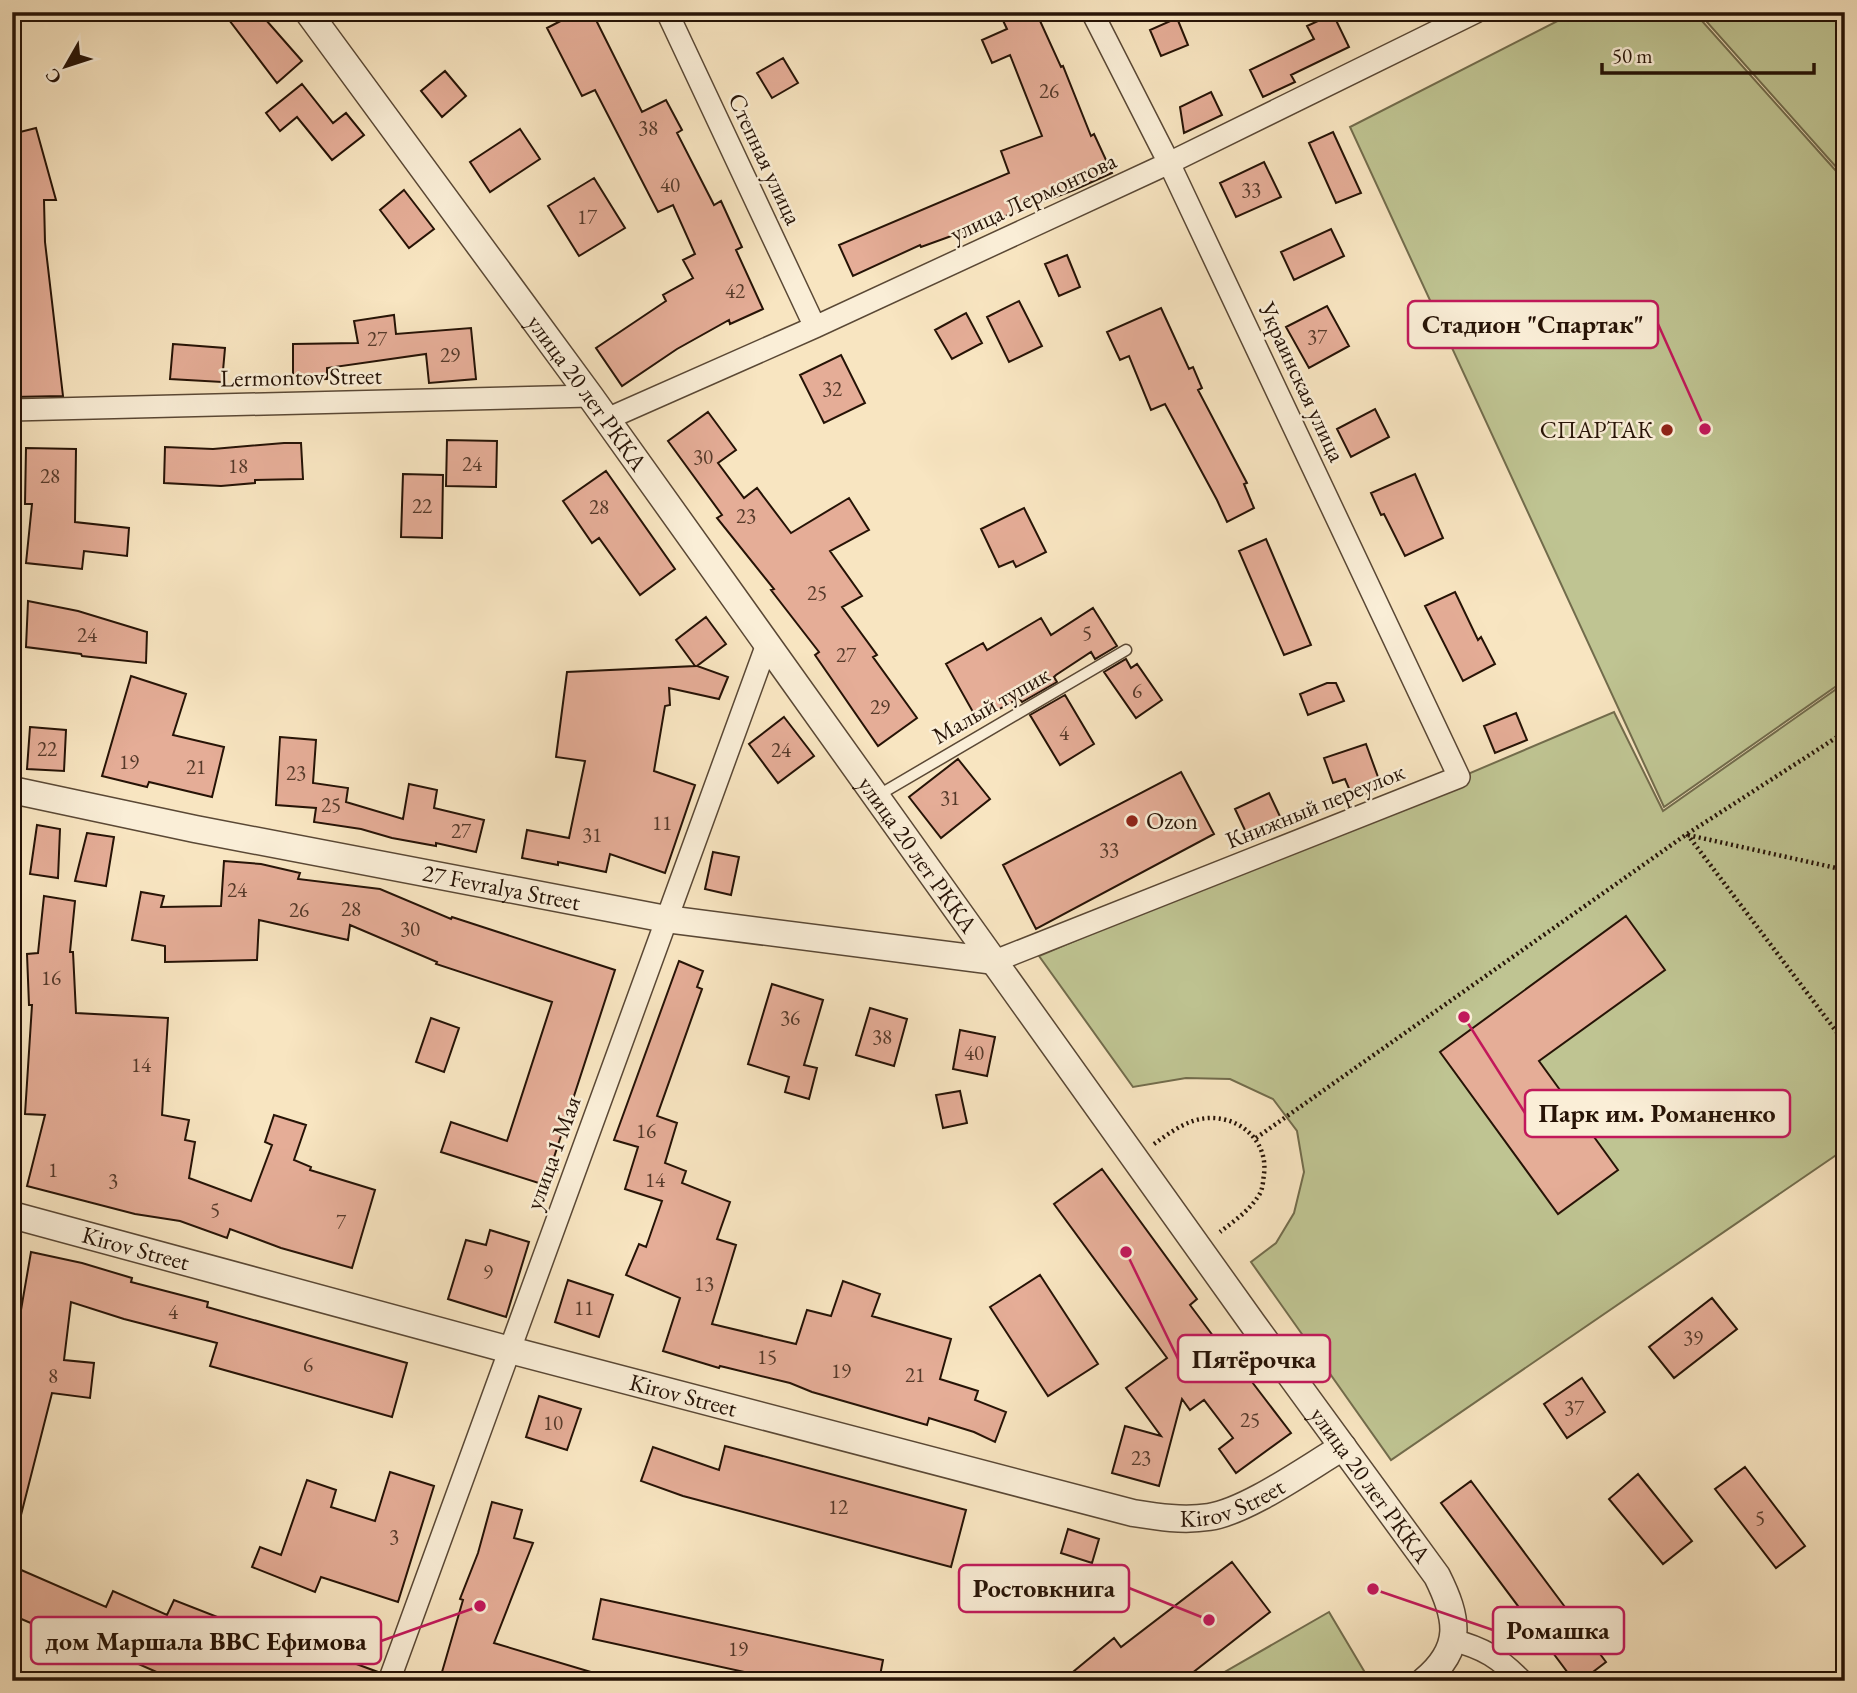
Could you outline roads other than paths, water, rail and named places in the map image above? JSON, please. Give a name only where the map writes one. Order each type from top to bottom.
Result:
[{"type":"street","name":"улица 20 лет РККА","points":[[308,12],[607,419],[1437,1576],[1455,1620],[1452,1640]]},
{"type":"street","name":"Степная улица","points":[[667,12],[815,327]]},
{"type":"street","name":"Украинская улица","points":[[1092,12],[1169,163],[1460,777]]},
{"type":"street","name":"улица Лермонтова","points":[[607,419],[815,327],[1169,163],[1476,12]]},
{"type":"street","name":"Lermontov Street","points":[[12,410],[590,396]]},
{"type":"street","name":"улица 1 Мая","points":[[389,1681],[767,644]]},
{"type":"street","name":"Книжный переулок","points":[[995,961],[1460,777]]},
{"type":"street","name":"27 Fevralya Street","points":[[12,790],[195,829],[666,919],[995,961]]},
{"type":"street","name":"Kirov Street","points":[[12,1215],[510,1350],[1133,1513],[1176,1519],[1210,1517],[1238,1508],[1343,1447]]},
{"type":"street","points":[[1424,1681],[1446,1656],[1452,1640],[1478,1646],[1502,1661],[1522,1681]]},
{"type":"lane","name":"Малый тупик","points":[[877,796],[1126,650]]},
{"type":"place","name":"Стадион \"Спартак\"","points":[[1705,429]]},
{"type":"place","name":"СПАРТАК","points":[[1667,430]]},
{"type":"place","name":"Ozon","points":[[1132,821]]},
{"type":"place","name":"Парк им. Романенко","points":[[1464,1017]]},
{"type":"place","name":"Пятёрочка","points":[[1126,1252]]},
{"type":"place","name":"Ромашка","points":[[1373,1589]]},
{"type":"place","name":"дом Маршала ВВС Ефимова","points":[[480,1606]]},
{"type":"place","name":"Ростовкнига","points":[[1209,1620]]}]
